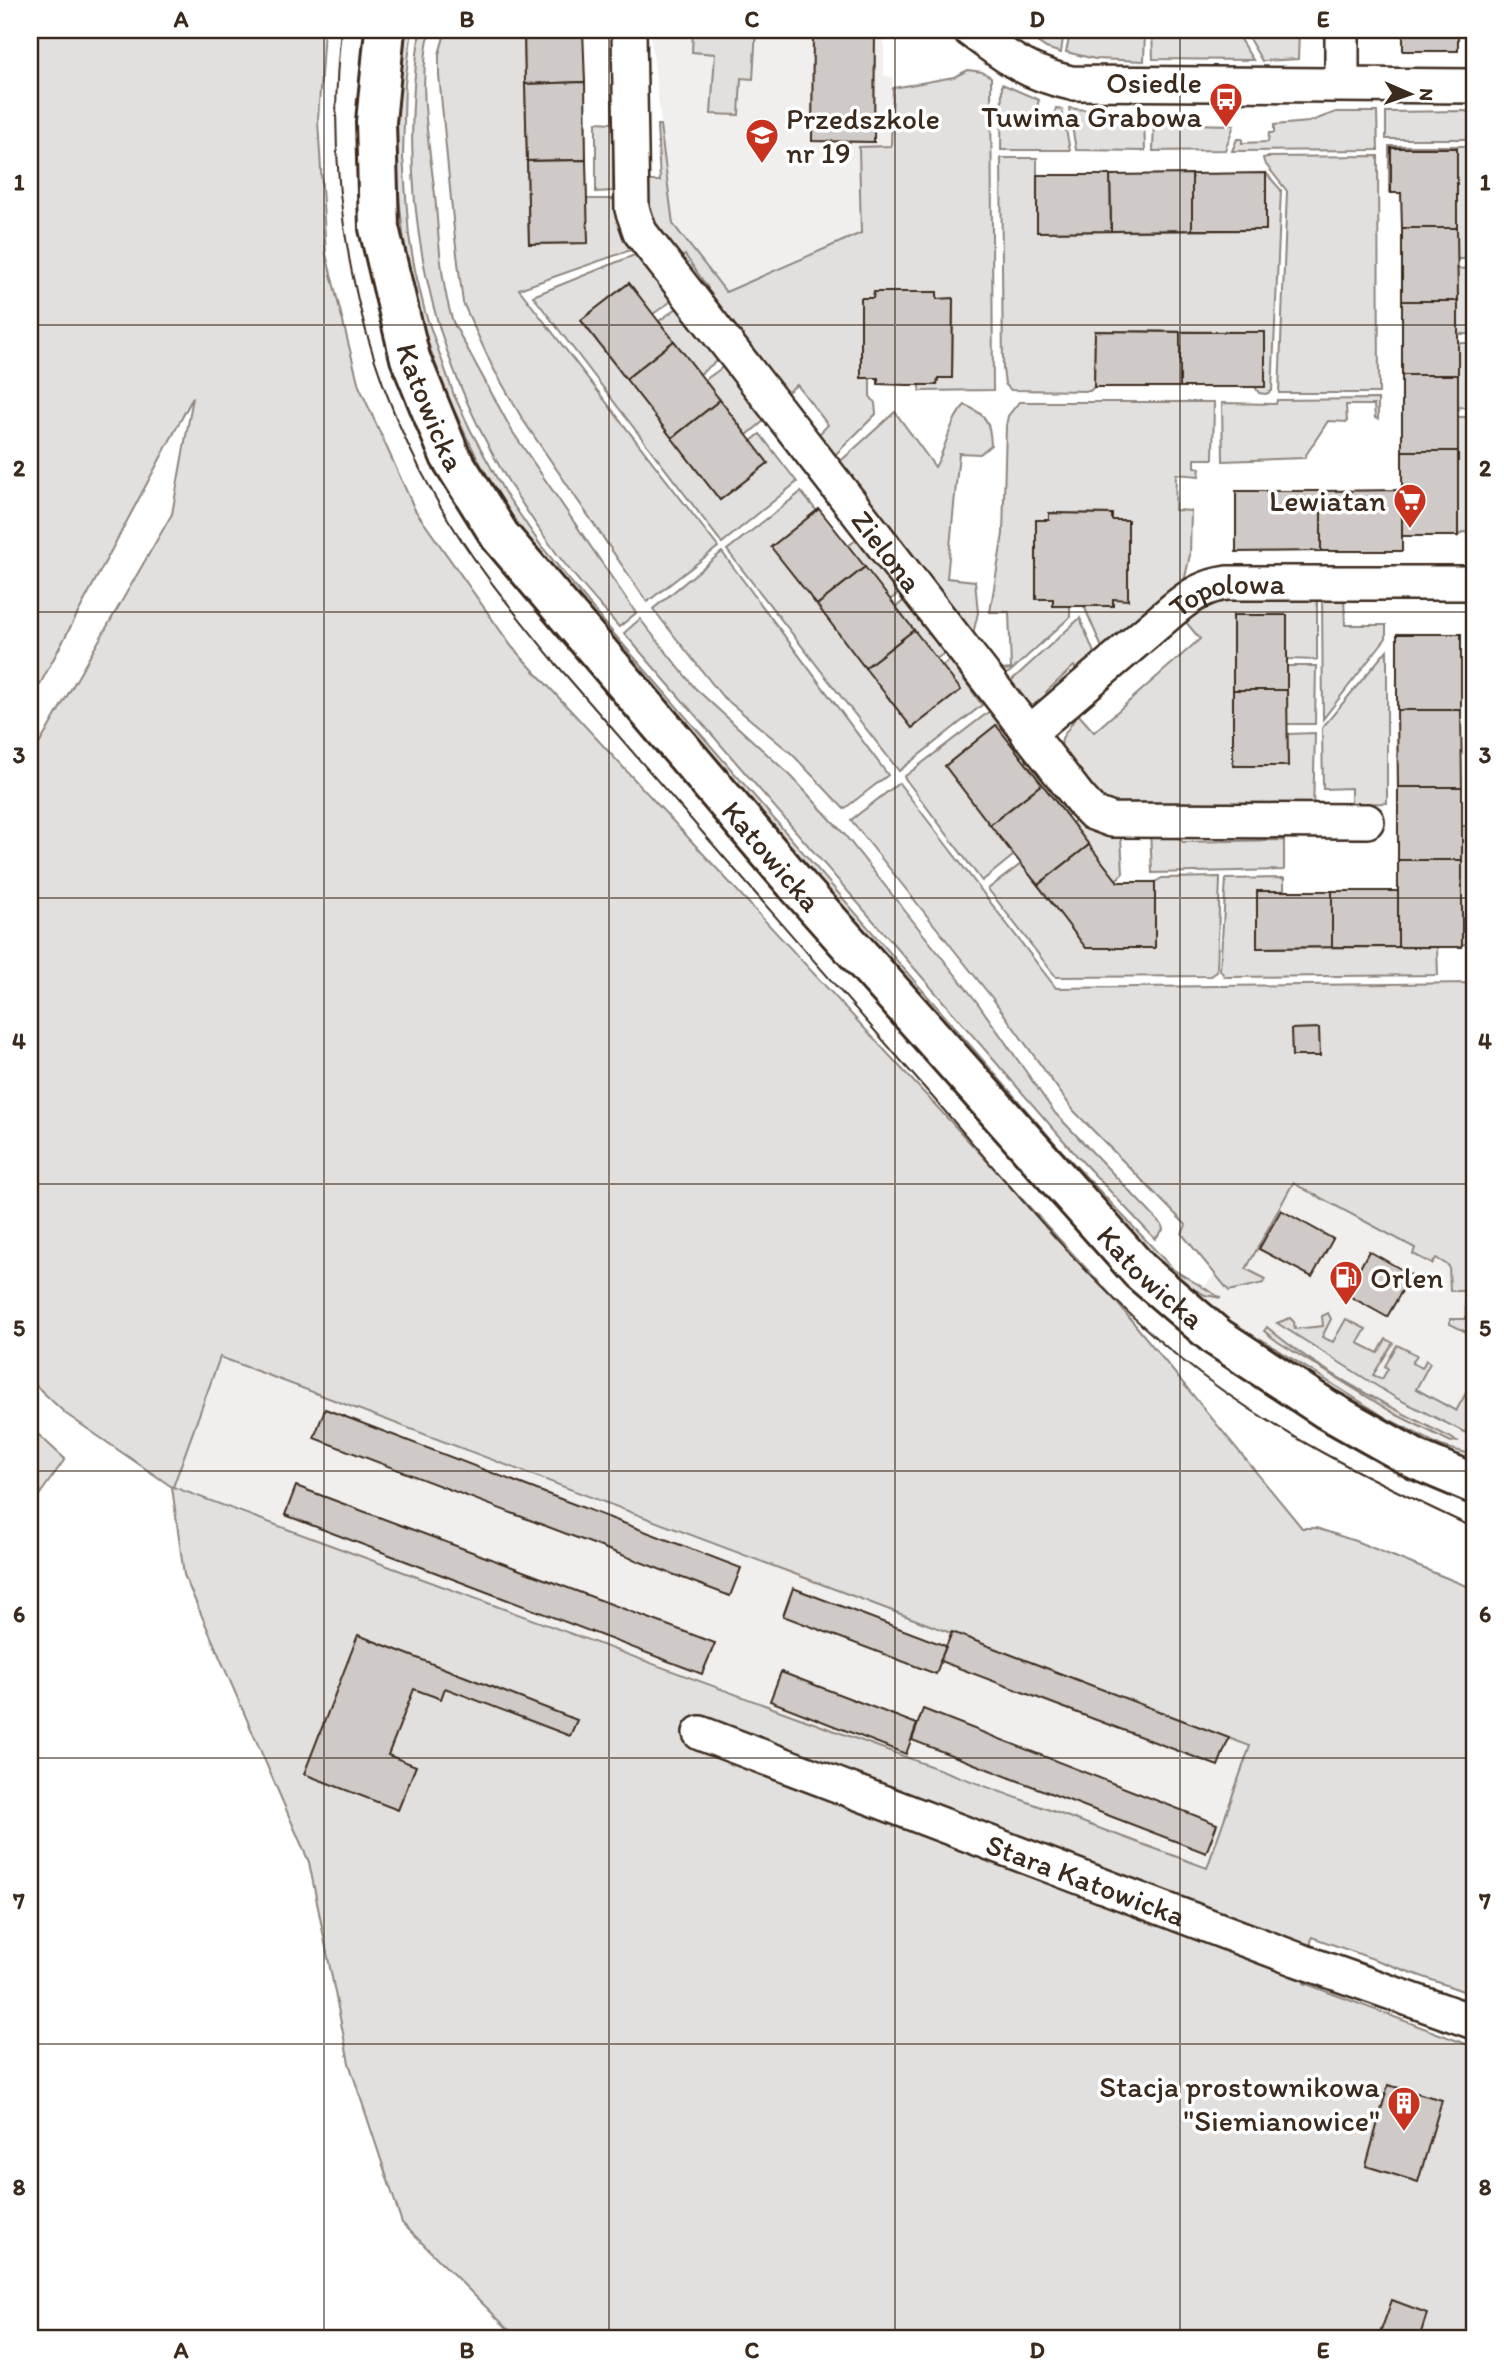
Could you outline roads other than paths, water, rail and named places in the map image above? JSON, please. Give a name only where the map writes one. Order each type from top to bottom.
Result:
[{"type":"main road","name":"Katowicka","points":[[385,30],[376,122],[379,228],[410,358],[450,456],[500,536],[795,883],[1140,1271],[1217,1338],[1326,1409],[1417,1460],[1474,1484]]},
{"type":"street","name":"Zielona","points":[[629,30],[632,209],[640,232],[1028,734],[1093,813],[1112,820],[1367,821]]},
{"type":"street","points":[[970,30],[1011,60],[1043,77],[1071,83],[1474,86]]},
{"type":"street","points":[[1342,30],[1342,84]]},
{"type":"street","name":"Topolowa","points":[[1028,734],[1174,609],[1198,590],[1211,585],[1474,583]]},
{"type":"street","name":"Stara Katowicka","points":[[700,1733],[1296,1959],[1474,2022]]},
{"type":"tram line","points":[[341,30],[337,150],[342,211],[366,330],[384,388],[408,444],[448,520],[492,584],[557,665],[693,822],[1015,1192],[1111,1296],[1181,1359],[1250,1409],[1322,1452],[1474,1528]]},
{"type":"place","name":"Osiedle Tuwima Grabowa","points":[[1226,129]]},
{"type":"place","name":"Przedszkole nr 19","points":[[762,165]]},
{"type":"place","name":"Lewiatan","points":[[1410,530]]},
{"type":"place","name":"Orlen","points":[[1346,1307]]},
{"type":"place","name":"Stacja prostownikowa \"Siemianowice\"","points":[[1404,2133]]}]
